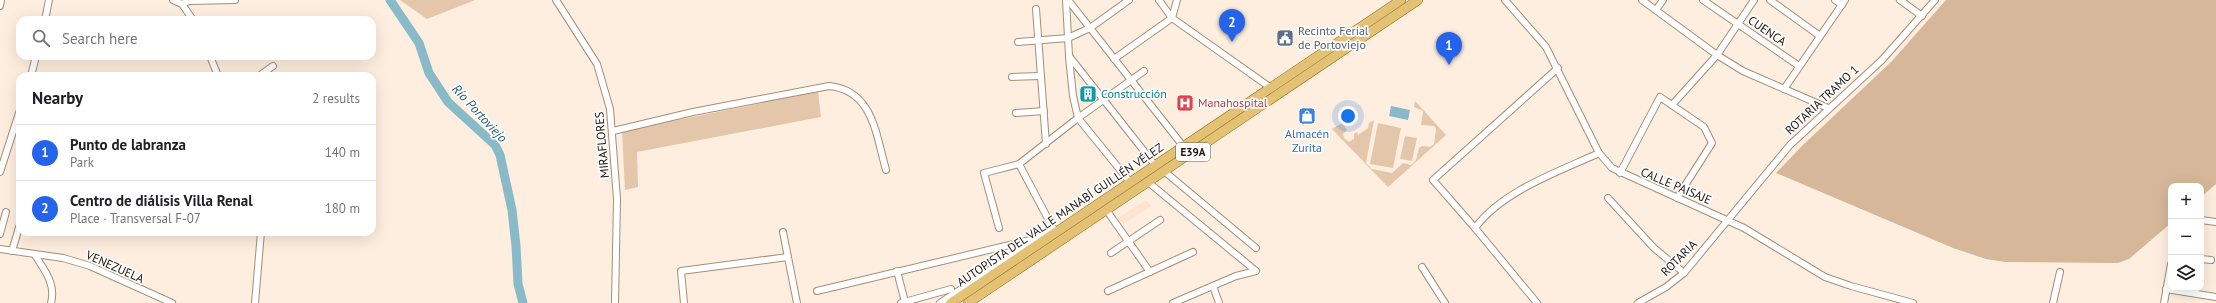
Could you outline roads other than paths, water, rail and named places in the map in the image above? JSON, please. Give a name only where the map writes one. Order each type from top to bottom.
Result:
[{"type":"main road","name":"AUTOPISTA DEL VALLE MANABÍ GUILLÉN VÉLEZ","points":[[968,303],[1418,0]]},
{"type":"main road","name":"AUTOPISTA DEL VALLE MANABÍ GUILLÉN VÉLEZ","points":[[944,303],[1130,182],[1398,1]]},
{"type":"main road","points":[[1173,153],[1179,161]]},
{"type":"street","points":[[0,6],[1,0]]},
{"type":"street","points":[[46,16],[49,0]]},
{"type":"street","points":[[173,0],[182,4],[190,16]]},
{"type":"street","points":[[182,4],[189,1],[234,0]]},
{"type":"street","name":"MIRAFLORES","points":[[556,0],[597,64],[608,99],[613,131],[617,199],[615,303]]},
{"type":"street","points":[[1067,0],[1183,146]]},
{"type":"street","points":[[1067,0],[1069,56],[1073,96],[1078,118],[1130,182]]},
{"type":"street","points":[[1018,42],[1068,38],[1090,28],[1129,0]]},
{"type":"street","points":[[1159,0],[1172,18],[1271,88]]},
{"type":"street","points":[[1114,59],[1172,18],[1177,0]]},
{"type":"street","name":"CALLE PAISAJE","points":[[1505,0],[1542,40],[1558,68],[1599,153],[1605,162],[1620,173],[1728,220],[1757,235],[1825,277],[1851,286],[1914,303]]},
{"type":"street","points":[[1642,0],[1717,55],[1743,71],[1828,108]]},
{"type":"street","points":[[1656,10],[1663,0]]},
{"type":"street","name":"CUENCA","points":[[1703,0],[1799,66]]},
{"type":"street","points":[[1672,105],[1717,55],[1754,0]]},
{"type":"street","points":[[1770,0],[1820,36]]},
{"type":"street","points":[[1784,89],[1844,3],[1834,0]]},
{"type":"street","points":[[1900,0],[1922,16]]},
{"type":"street","name":"ROTARIA TRAMO 1","points":[[1728,220],[1779,156],[1828,108],[1882,60],[1935,0]]},
{"type":"street","points":[[1036,9],[1046,144]]},
{"type":"street","points":[[1069,56],[1155,165]]},
{"type":"street","points":[[32,72],[35,60]]},
{"type":"street","points":[[212,60],[216,72]]},
{"type":"street","points":[[265,72],[273,66]]},
{"type":"street","points":[[1537,303],[1433,180],[1558,68]]},
{"type":"street","points":[[999,228],[984,174],[1020,164],[1078,118],[1144,71]]},
{"type":"street","points":[[1012,77],[1041,76]]},
{"type":"street","points":[[613,131],[693,112],[829,86],[838,87],[854,94],[868,110],[886,170]]},
{"type":"street","points":[[1620,173],[1660,97],[1704,128],[1712,143],[1677,198]]},
{"type":"street","points":[[1016,113],[1044,110]]},
{"type":"street","points":[[0,172],[16,122]]},
{"type":"street","points":[[1475,228],[1493,208],[1508,198],[1599,153]]},
{"type":"street","points":[[817,290],[1040,237],[1053,232],[1020,164]]},
{"type":"street","points":[[1164,171],[1256,248]]},
{"type":"street","points":[[1148,182],[1256,271],[1236,276],[1173,303]]},
{"type":"street","points":[[1608,198],[1654,248],[1684,273]]},
{"type":"street","points":[[1106,211],[1150,272]]},
{"type":"street","points":[[0,234],[6,212]]},
{"type":"street","points":[[1111,253],[1160,220]]},
{"type":"street","name":"ROTARIA","points":[[1638,303],[1666,287],[1684,273],[1728,220]]},
{"type":"street","points":[[2204,220],[2216,222]]},
{"type":"street","points":[[783,232],[797,303]]},
{"type":"street","points":[[12,251],[16,236]]},
{"type":"street","points":[[256,303],[261,236]]},
{"type":"street","points":[[936,294],[944,303],[1040,237]]},
{"type":"street","name":"VENEZUELA","points":[[0,249],[63,258],[90,266],[172,303]]},
{"type":"street","points":[[1108,291],[1193,252]]},
{"type":"street","points":[[35,255],[52,284],[54,294],[52,303]]},
{"type":"street","points":[[684,303],[681,271],[788,257]]},
{"type":"street","points":[[2204,259],[2211,260]]},
{"type":"street","points":[[1422,267],[1445,303]]},
{"type":"street","points":[[897,271],[903,303],[951,289]]},
{"type":"street","points":[[2053,303],[2060,272]]},
{"type":"street","points":[[2164,303],[2168,279]]},
{"type":"street","points":[[1213,286],[1219,303]]},
{"type":"street","points":[[2166,289],[2216,297]]},
{"type":"water","points":[[1391,106],[1410,110],[1408,120],[1389,116]]},
{"type":"waterway","name":"Río Portoviejo","points":[[390,0],[419,43],[429,73],[448,102],[495,145],[500,155],[512,210],[518,284],[523,303]]},
{"type":"place","name":"Recinto Ferial de Portoviejo","points":[[1285,38]]},
{"type":"place","name":"Centro de diálisis Villa Renal","points":[[1232,42]]},
{"type":"place","name":"Punto de labranza","points":[[1449,65]]},
{"type":"place","name":"Construcción","points":[[1088,94]]},
{"type":"place","name":"Manahospital","points":[[1185,103]]},
{"type":"place","name":"Almacén Zurita","points":[[1307,116]]}]
